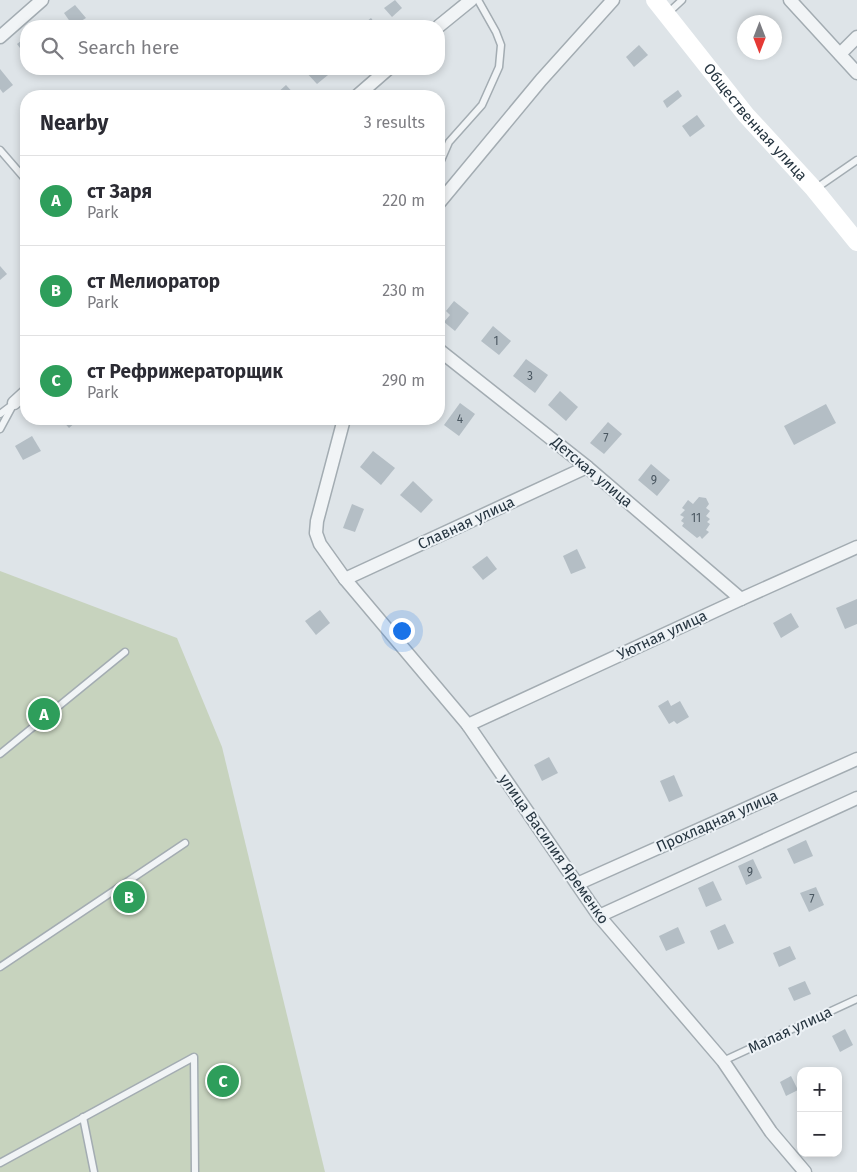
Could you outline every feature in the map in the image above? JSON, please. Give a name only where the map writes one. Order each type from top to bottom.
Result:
[{"type":"main road","name":"Общественная улица","points":[[655,0],[746,115],[814,189],[857,242]]},
{"type":"street","points":[[0,37],[42,0]]},
{"type":"street","points":[[445,21],[471,0]]},
{"type":"street","points":[[445,196],[541,80],[613,0]]},
{"type":"street","points":[[790,0],[857,73]]},
{"type":"street","points":[[840,54],[857,37]]},
{"type":"street","points":[[363,90],[381,75]]},
{"type":"street","name":"Детская улица","points":[[445,355],[587,467],[741,598]]},
{"type":"street","points":[[14,403],[20,398]]},
{"type":"street","name":"улица Василия Яременко","points":[[342,425],[317,520],[316,533],[320,544],[345,579],[468,724],[599,916],[723,1061],[771,1132],[805,1172]]},
{"type":"street","name":"Славная улица","points":[[345,579],[587,467]]},
{"type":"street","name":"Уютная улица","points":[[468,724],[741,598],[857,547]]},
{"type":"street","name":"Прохладная улица","points":[[577,884],[857,759]]},
{"type":"street","points":[[599,916],[857,798]]},
{"type":"lane","points":[[445,151],[449,142],[482,105],[499,67],[500,45],[496,32],[478,0]]},
{"type":"lane","points":[[667,14],[682,0]]},
{"type":"lane","points":[[0,150],[20,173]]},
{"type":"lane","points":[[814,189],[857,160]]},
{"type":"lane","points":[[0,414],[14,403]]},
{"type":"lane","points":[[0,429],[14,403]]},
{"type":"lane","points":[[0,754],[125,652]]},
{"type":"lane","points":[[0,967],[184,843]]},
{"type":"lane","name":"Малая улица","points":[[723,1061],[857,999]]},
{"type":"lane","points":[[0,1163],[194,1057],[195,1172]]},
{"type":"lane","points":[[83,1117],[94,1172]]},
{"type":"green space","points":[[0,571],[177,638],[222,747],[325,1172],[0,1172]]},
{"type":"building","points":[[395,0],[402,8],[392,17],[384,8]]},
{"type":"building","points":[[75,5],[86,18],[83,20],[69,20],[64,13]]},
{"type":"building","points":[[639,45],[648,55],[634,67],[626,57]]},
{"type":"building","points":[[0,69],[13,85],[3,93],[0,89]]},
{"type":"building","points":[[309,75],[328,75],[317,84]]},
{"type":"building","points":[[286,85],[291,90],[280,90]]},
{"type":"building","points":[[678,90],[682,96],[667,108],[663,101]]},
{"type":"building","points":[[697,115],[705,126],[690,137],[682,126]]},
{"type":"building","points":[[0,266],[7,274],[0,280]]},
{"type":"building","points":[[454,301],[469,313],[455,331],[445,323],[450,315],[446,311]]},
{"type":"building","points":[[493,326],[511,341],[499,355],[481,341]]},
{"type":"building","points":[[526,359],[548,375],[535,393],[513,376]]},
{"type":"building","points":[[560,391],[578,407],[566,421],[548,405]]},
{"type":"building","points":[[460,403],[475,414],[459,436],[444,425]]},
{"type":"building","points":[[826,404],[836,423],[794,445],[784,426]]},
{"type":"building","points":[[608,422],[622,434],[604,454],[590,443]]},
{"type":"building","points":[[32,436],[41,451],[23,460],[15,446]]},
{"type":"building","points":[[373,451],[395,468],[381,485],[360,467]]},
{"type":"building","points":[[651,464],[670,480],[657,496],[638,480]]},
{"type":"building","points":[[413,481],[433,500],[421,513],[400,495]]},
{"type":"building","points":[[699,497],[706,498],[709,504],[706,508],[710,511],[706,516],[710,519],[707,522],[710,524],[706,530],[709,532],[702,539],[700,536],[697,538],[682,526],[684,523],[681,521],[684,517],[680,515],[685,510],[682,508],[688,500],[693,504]]},
{"type":"building","points":[[352,504],[364,509],[355,532],[343,528]]},
{"type":"building","points":[[577,549],[586,568],[571,574],[563,556]]},
{"type":"building","points":[[487,556],[497,569],[483,580],[472,567]]},
{"type":"building","points":[[857,599],[857,624],[845,629],[836,608]]},
{"type":"building","points":[[320,610],[330,623],[316,635],[305,621]]},
{"type":"building","points":[[791,613],[799,627],[781,638],[773,623]]},
{"type":"building","points":[[668,700],[671,706],[680,701],[689,717],[677,724],[674,721],[669,724],[658,706]]},
{"type":"building","points":[[549,757],[558,773],[542,781],[534,765]]},
{"type":"building","points":[[674,775],[683,796],[669,802],[660,781]]},
{"type":"building","points":[[806,840],[813,856],[794,864],[787,849]]},
{"type":"building","points":[[753,859],[762,878],[746,885],[738,866]]},
{"type":"building","points":[[713,881],[722,900],[706,907],[698,888]]},
{"type":"building","points":[[816,887],[824,905],[809,912],[800,893]]},
{"type":"building","points":[[725,924],[734,943],[718,950],[710,931]]},
{"type":"building","points":[[678,927],[685,943],[666,951],[659,936]]},
{"type":"building","points":[[790,946],[796,959],[779,967],[773,953]]},
{"type":"building","points":[[805,981],[811,994],[794,1001],[788,988]]},
{"type":"building","points":[[845,1029],[853,1045],[840,1052],[832,1036]]},
{"type":"building","points":[[791,1076],[797,1090],[786,1096],[780,1082]]},
{"type":"place","name":"ст Заря","points":[[44,714]]},
{"type":"place","name":"ст Мелиоратор","points":[[129,897]]},
{"type":"place","name":"ст Рефрижераторщик","points":[[223,1081]]}]
